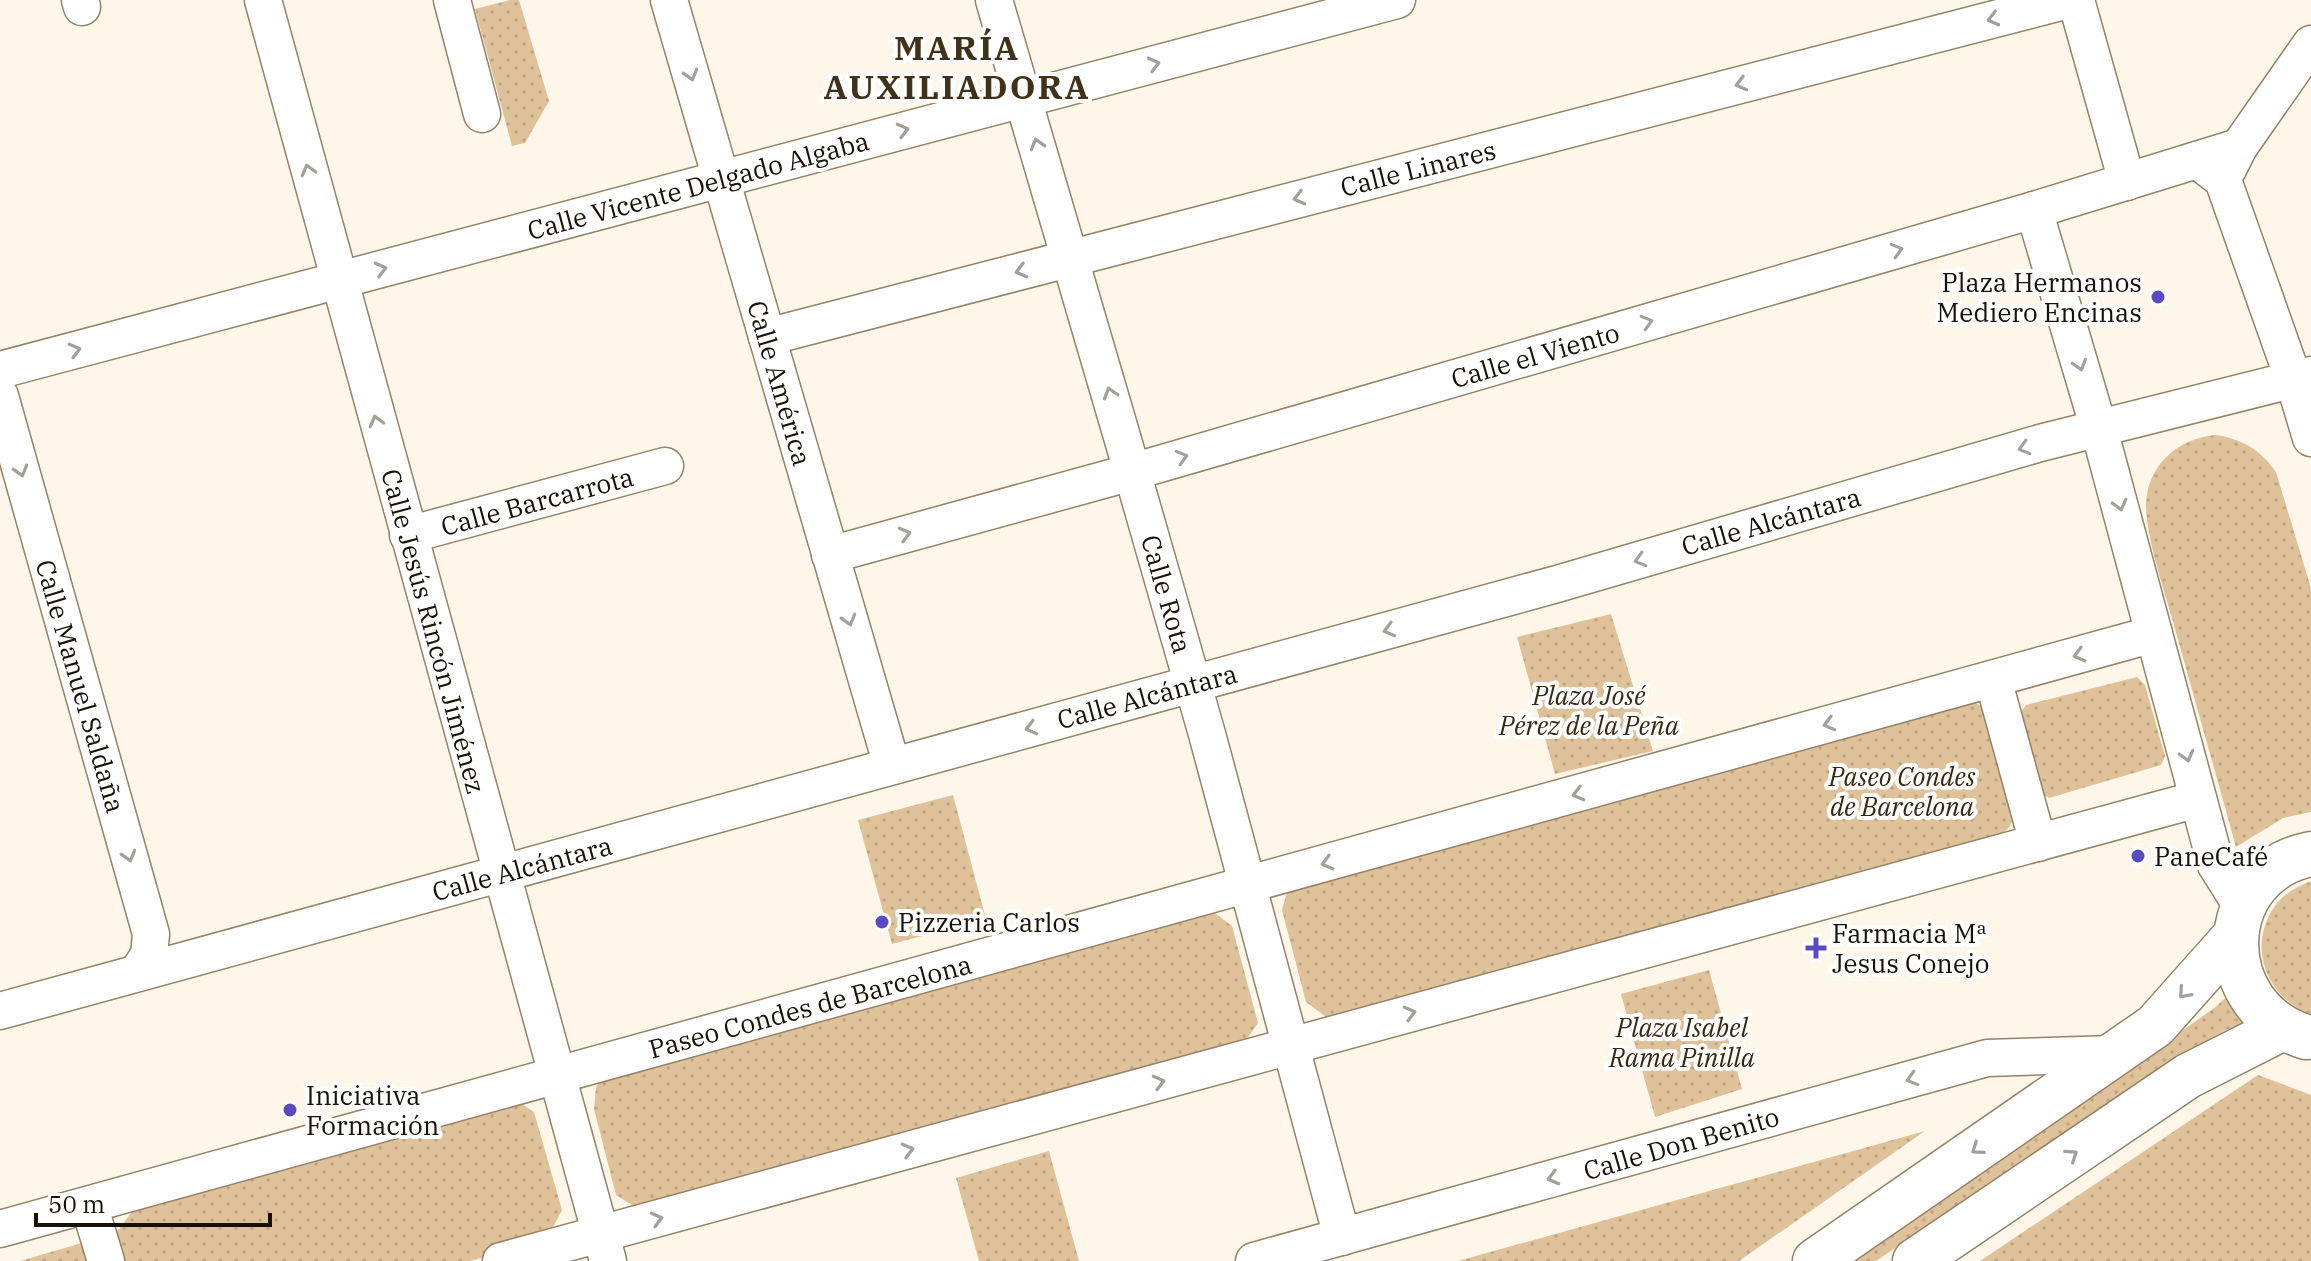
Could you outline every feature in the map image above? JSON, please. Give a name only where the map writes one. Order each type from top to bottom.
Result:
[{"type":"main road","points":[[1815,1261],[2155,1026],[2240,921],[2258,884],[2279,866],[2311,854]]},
{"type":"main road","points":[[2240,921],[2237,962],[2245,989],[2261,1011],[2297,1033]]},
{"type":"main road","points":[[1915,1261],[2188,1076],[2297,1033]]},
{"type":"street","name":"Calle Jesús Rincón Jiménez","points":[[263,0],[604,1248]]},
{"type":"street","points":[[452,0],[482,114]]},
{"type":"street","name":"Calle América","points":[[669,0],[892,766]]},
{"type":"street","name":"Calle Rota","points":[[994,0],[1192,684],[1342,1237]]},
{"type":"street","name":"Calle Vicente Delgado Algaba","points":[[0,370],[1024,99],[1294,13],[1397,0]]},
{"type":"street","name":"Calle Linares","points":[[767,337],[2068,0]]},
{"type":"street","points":[[2076,0],[2127,182]]},
{"type":"street","name":"Calle el Viento","points":[[830,555],[1132,472],[2127,182],[2210,170],[2239,147],[2311,44]]},
{"type":"street","points":[[2210,170],[2302,377],[2311,438]]},
{"type":"street","points":[[2034,210],[2099,429],[2216,865],[2240,921]]},
{"type":"street","name":"Calle Alcántara","points":[[0,1011],[1557,584],[2040,443],[2302,377]]},
{"type":"street","name":"Calle Manuel Saldaña","points":[[0,396],[151,934],[149,955],[137,973]]},
{"type":"street","name":"Calle Barcarrota","points":[[408,535],[665,466]]},
{"type":"street","name":"Paseo Condes de Barcelona","points":[[0,1229],[2154,634]]},
{"type":"street","points":[[1993,679],[2038,843]]},
{"type":"street","points":[[501,1261],[604,1248],[1291,1046],[2198,799]]},
{"type":"street","name":"Calle Don Benito","points":[[1254,1261],[1987,1058],[2113,1054]]},
{"type":"street","points":[[89,1205],[106,1261]]},
{"type":"green space","points":[[519,0],[549,101],[525,143],[512,146],[475,9]]},
{"type":"green space","points":[[2216,435],[2250,447],[2276,472],[2311,588],[2311,812],[2283,818],[2236,847],[2156,562],[2146,505],[2152,478],[2167,456],[2189,442]]},
{"type":"green space","name":"Plaza José Pérez de la Peña","points":[[1611,614],[1653,751],[1555,774],[1517,637]]},
{"type":"green space","name":"Paseo Condes de Barcelona","points":[[2137,677],[2145,685],[2165,756],[2161,765],[2049,798],[2037,791],[2016,719],[2026,705]]},
{"type":"green space","name":"Paseo Condes de Barcelona","points":[[1958,700],[1978,704],[1992,717],[2019,806],[2009,828],[1989,843],[1334,1023],[1306,1002],[1282,910],[1287,892],[1298,882]]},
{"type":"green space","points":[[953,795],[986,919],[892,944],[858,820]]},
{"type":"green space","points":[[2311,881],[2311,1014],[2296,1007],[2273,984],[2262,954],[2262,938],[2266,922],[2279,901]]},
{"type":"green space","points":[[1212,911],[1232,926],[1258,1023],[1246,1040],[645,1213],[616,1195],[594,1109],[596,1087],[607,1072]]},
{"type":"green space","name":"Plaza Isabel Rama Pinilla","points":[[1709,970],[1742,1089],[1655,1117],[1621,994]]},
{"type":"green space","points":[[2231,993],[2249,1021],[2224,1031],[2169,1062],[1876,1261],[1841,1261],[2160,1046]]},
{"type":"green space","points":[[2258,1075],[2311,1095],[2311,1261],[1980,1261]]},
{"type":"green space","points":[[499,1102],[522,1104],[534,1112],[562,1210],[552,1229],[534,1243],[470,1261],[121,1261],[113,1237],[140,1201]]},
{"type":"green space","points":[[1925,1131],[1739,1261],[1458,1261]]},
{"type":"green space","points":[[1049,1151],[1079,1261],[979,1261],[956,1178]]},
{"type":"green space","points":[[89,1241],[95,1261],[20,1261]]},
{"type":"place","name":"Plaza Hermanos Mediero Encinas","points":[[2158,297]]},
{"type":"place","name":"PaneCafé","points":[[2138,856]]},
{"type":"place","name":"Pizzeria Carlos","points":[[882,922]]},
{"type":"place","name":"Farmacia Mª Jesus Conejo","points":[[1816,948]]},
{"type":"place","name":"Iniciativa Formación","points":[[290,1110]]},
{"type":"district","name":"MARÍA AUXILIADORA","points":[[957,66]]}]
